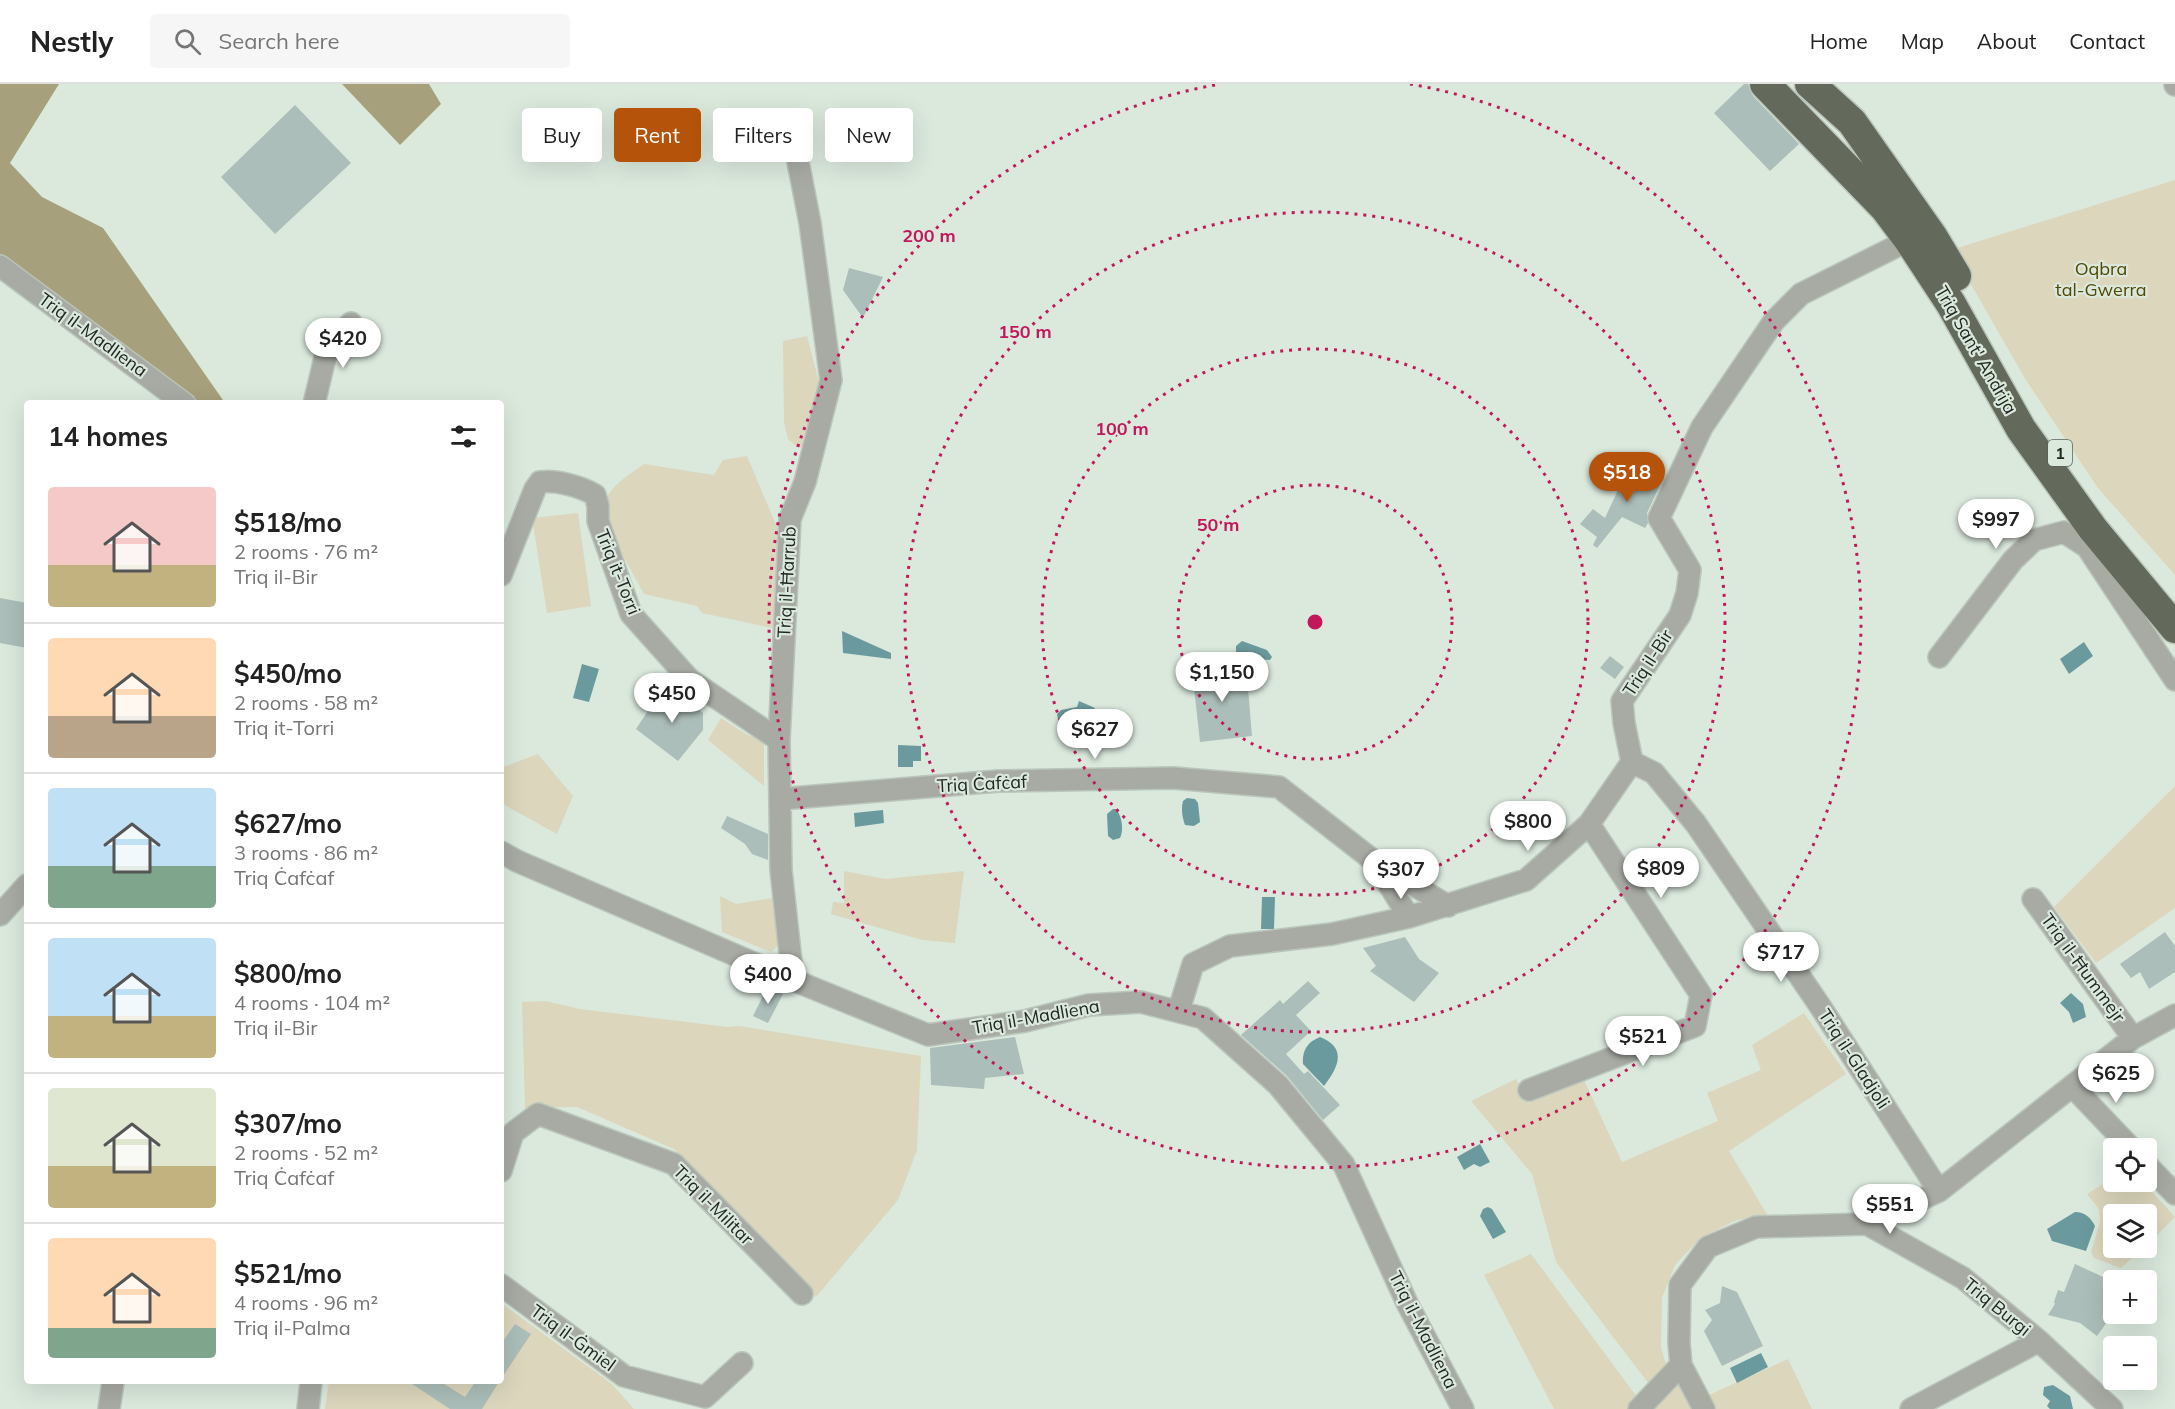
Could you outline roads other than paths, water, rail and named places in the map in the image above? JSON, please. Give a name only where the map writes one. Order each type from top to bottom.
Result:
[{"type":"highway","name":"Triq Sant' Andrija","points":[[1765,84],[1886,208],[1951,304],[2022,429],[2093,529],[2175,628]]},
{"type":"highway","name":"Triq Sant' Andrija","points":[[1810,84],[1852,122],[1932,236],[2036,418],[2104,519],[2175,597]]},
{"type":"street","name":"Triq il-Ħarrub","points":[[793,980],[781,870],[779,740],[790,519],[805,482],[831,380],[810,223],[798,162]]},
{"type":"street","name":"Triq il-Bir","points":[[1632,762],[1622,701],[1680,615],[1687,593],[1690,570],[1659,518],[1702,428],[1774,321],[1801,294],[1909,240]]},
{"type":"street","name":"Triq il-Madliena","points":[[0,266],[180,400]]},
{"type":"street","points":[[315,400],[328,345],[351,323]]},
{"type":"street","name":"Triq it-Torri","points":[[504,567],[535,489],[540,482],[549,481],[587,490],[595,495],[598,521],[631,614],[690,680],[779,740]]},
{"type":"street","points":[[1939,657],[2013,560],[2034,540],[2064,532],[2087,547],[2175,680]]},
{"type":"street","points":[[1179,1010],[1193,964],[1230,946],[1332,934],[1409,917],[1526,880],[1589,824],[1632,762]]},
{"type":"street","name":"Triq il-Gladjoli","points":[[1632,762],[1653,773],[1696,824],[1820,1006],[1939,1191]]},
{"type":"street","name":"Triq Ċafċaf","points":[[780,799],[998,781],[1173,778],[1279,787],[1374,861],[1448,906]]},
{"type":"street","points":[[1529,1090],[1695,1026],[1701,995],[1589,824]]},
{"type":"street","name":"Triq il-Madliena","points":[[504,854],[793,980],[928,1035],[1025,1021],[1089,1005],[1141,1002],[1203,1018],[1278,1085],[1344,1165],[1407,1303],[1462,1409]]},
{"type":"street","name":"Triq Ċafċaf","points":[[1374,861],[1409,917]]},
{"type":"street","points":[[0,915],[24,888]]},
{"type":"street","name":"Triq il-Ħummejr","points":[[2033,899],[2133,1038]]},
{"type":"street","points":[[1704,1409],[1681,1365],[1680,1285],[1708,1247],[1756,1227],[1867,1224],[1939,1191],[2133,1038],[2175,1015]]},
{"type":"street","points":[[2072,1086],[2122,1138]]},
{"type":"street","name":"Triq il-Militar","points":[[504,1162],[513,1133],[538,1114],[674,1164],[802,1294]]},
{"type":"street","points":[[2157,1175],[2175,1194]]},
{"type":"street","name":"Triq Burgi","points":[[1867,1224],[1963,1278],[2040,1341],[2112,1409]]},
{"type":"street","name":"Triq il-Ġmiel","points":[[504,1287],[624,1376],[705,1397],[742,1363]]},
{"type":"street","points":[[1911,1409],[2040,1341]]},
{"type":"street","points":[[1639,1409],[1681,1365]]},
{"type":"street","points":[[109,1409],[113,1384]]},
{"type":"street","points":[[308,1409],[311,1384]]},
{"type":"water","points":[[842,631],[891,653],[891,659],[843,653]]},
{"type":"water","points":[[1242,641],[1267,650],[1272,657],[1270,660],[1249,655],[1241,656],[1236,652],[1236,646]]},
{"type":"water","points":[[2084,642],[2093,656],[2069,674],[2060,659]]},
{"type":"water","points":[[582,664],[599,669],[589,702],[573,698]]},
{"type":"water","points":[[1079,701],[1095,708],[1089,715],[1087,727],[1070,725],[1060,728],[1057,714],[1061,710],[1077,707]]},
{"type":"water","points":[[898,745],[921,746],[921,761],[913,761],[913,767],[898,767]]},
{"type":"water","points":[[1187,798],[1195,799],[1198,803],[1200,822],[1194,826],[1185,825],[1183,819],[1182,804]]},
{"type":"water","points":[[1113,809],[1118,812],[1122,827],[1120,838],[1113,840],[1108,836],[1107,814]]},
{"type":"water","points":[[883,810],[884,823],[855,827],[854,813]]},
{"type":"water","points":[[1262,897],[1275,897],[1274,929],[1261,929]]},
{"type":"water","points":[[2071,993],[2083,1004],[2086,1017],[2073,1023],[2069,1012],[2060,1003]]},
{"type":"water","points":[[1320,1037],[1334,1047],[1338,1059],[1324,1086],[1303,1064],[1306,1048]]},
{"type":"water","points":[[1480,1144],[1490,1162],[1480,1167],[1474,1164],[1464,1170],[1457,1157]]},
{"type":"water","points":[[1488,1207],[1492,1209],[1506,1232],[1493,1239],[1480,1216],[1483,1209]]},
{"type":"water","points":[[2075,1212],[2087,1216],[2095,1226],[2086,1251],[2052,1241],[2047,1229]]},
{"type":"water","points":[[1761,1353],[1768,1367],[1737,1383],[1730,1368]]},
{"type":"water","points":[[2053,1385],[2070,1396],[2073,1409],[2050,1409],[2047,1406],[2050,1401],[2043,1395],[2044,1387]]},
{"type":"park label","name":"Oqbra tal-Gwerra","points":[[2101,279]]}]
